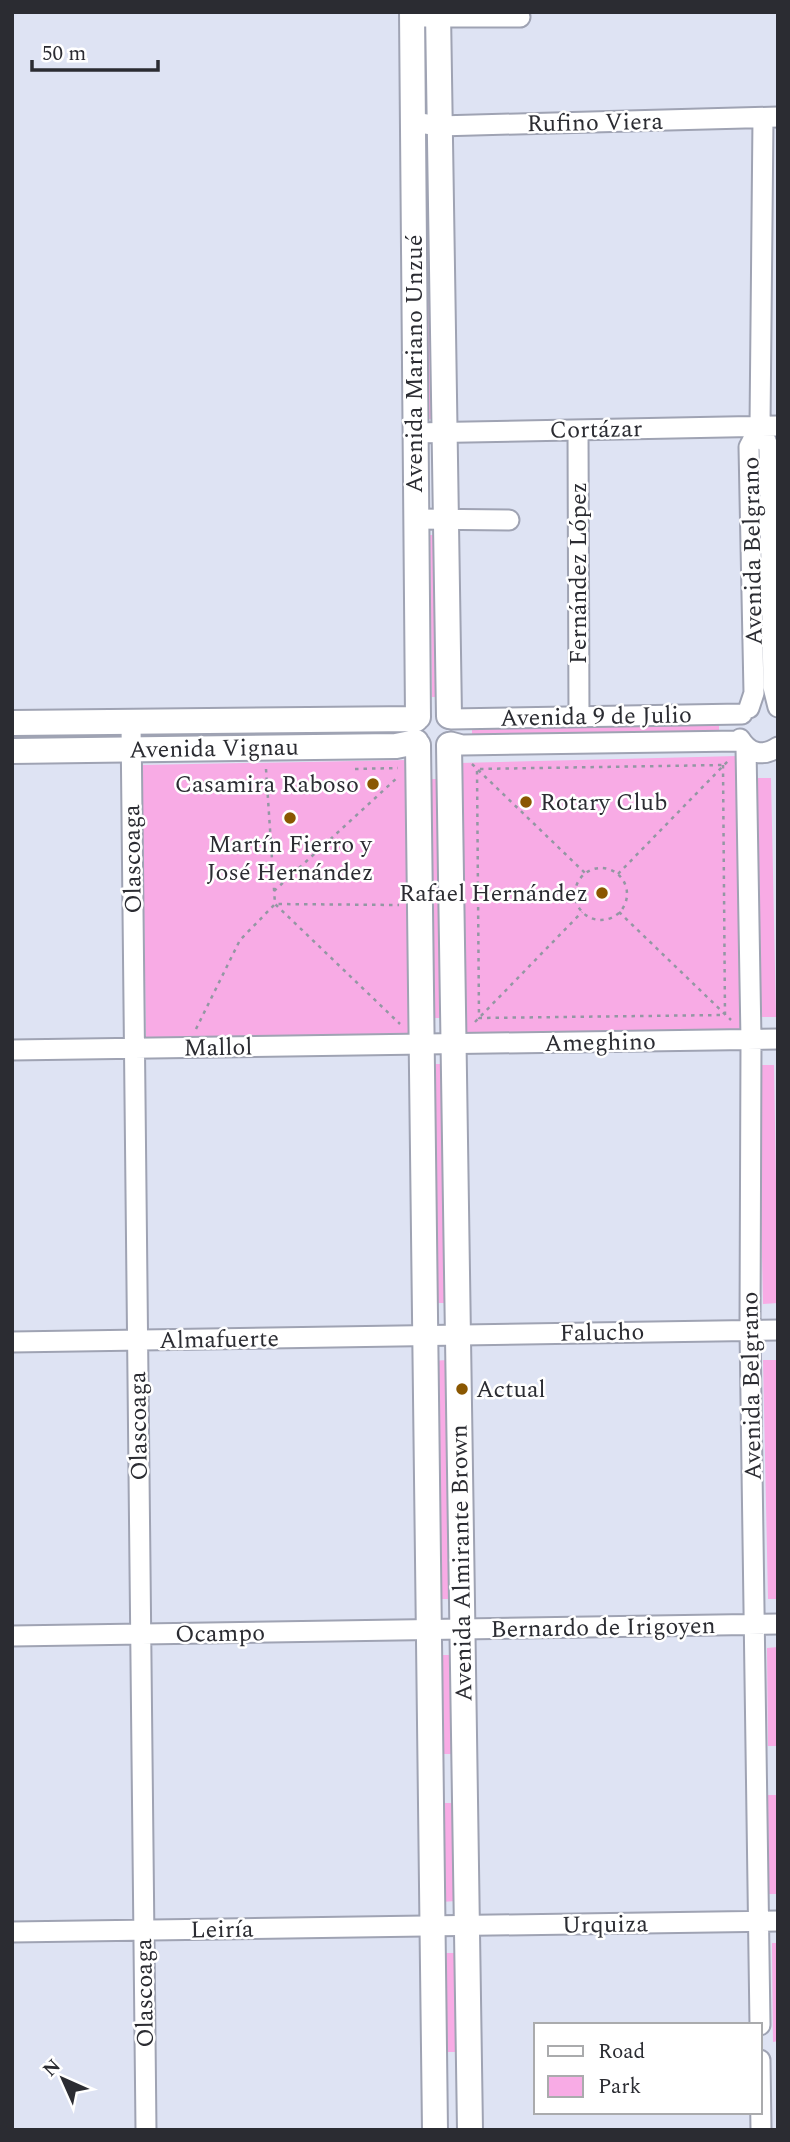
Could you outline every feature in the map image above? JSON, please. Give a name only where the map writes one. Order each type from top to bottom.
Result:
[{"type":"main road","name":"Avenida Mariano Unzué","points":[[412,15],[417,737]]},
{"type":"main road","name":"Avenida Mariano Unzué","points":[[438,15],[450,733]]},
{"type":"main road","points":[[433,710],[450,733],[430,751],[417,737],[433,710]]},
{"type":"main road","name":"Avenida Vignau","points":[[12,723],[131,722],[417,737]]},
{"type":"main road","name":"Avenida Almirante Brown","points":[[450,733],[470,2130]]},
{"type":"main road","name":"Avenida Vignau","points":[[12,751],[396,746],[417,737]]},
{"type":"main road","name":"Avenida Almirante Brown","points":[[417,737],[435,2130]]},
{"type":"street","points":[[412,15],[520,17]]},
{"type":"street","name":"Rufino Viera","points":[[413,122],[439,126],[770,118]]},
{"type":"street","name":"Avenida Belgrano","points":[[760,2023],[769,1921],[755,1625],[750,1330],[751,1040],[743,745],[737,728],[754,693],[769,448],[770,118]]},
{"type":"street","name":"Cortázar","points":[[414,433],[769,426]]},
{"type":"street","name":"Fernández López","points":[[578,430],[579,716]]},
{"type":"street","points":[[415,520],[509,520]]},
{"type":"street","name":"Avenida Belgrano","points":[[762,573],[773,687],[778,708]]},
{"type":"street","name":"Avenida 9 de Julio","points":[[450,733],[579,716],[745,711],[761,704],[778,708]]},
{"type":"street","name":"Olascoaga","points":[[131,722],[146,2130]]},
{"type":"street","name":"Avenida 9 de Julio","points":[[450,733],[462,745],[743,745],[760,754],[778,747]]},
{"type":"street","name":"Ameghino","points":[[423,1044],[778,1039]]},
{"type":"street","name":"Mallol","points":[[12,1050],[423,1044]]},
{"type":"street","name":"Falucho","points":[[426,1335],[778,1329]]},
{"type":"street","name":"Almafuerte","points":[[12,1342],[426,1335]]},
{"type":"street","name":"Bernardo de Irigoyen","points":[[428,1630],[778,1624]]},
{"type":"street","name":"Ocampo","points":[[12,1636],[428,1630]]},
{"type":"street","name":"Urquiza","points":[[432,1926],[769,1921]]},
{"type":"street","name":"Leiría","points":[[12,1932],[432,1926]]},
{"type":"path","points":[[450,733],[477,769],[585,873]]},
{"type":"path","points":[[274,891],[417,737]]},
{"type":"path","points":[[618,874],[743,745]]},
{"type":"path","points":[[265,748],[275,904],[423,1044]]},
{"type":"path","points":[[477,769],[723,765]]},
{"type":"path","points":[[723,765],[725,1015]]},
{"type":"path","points":[[477,769],[479,1018]]},
{"type":"path","points":[[602,868],[618,874],[623,881],[627,897],[619,912],[604,919],[596,919],[582,912],[575,893],[585,873],[602,868]]},
{"type":"path","points":[[478,894],[575,893]]},
{"type":"path","points":[[187,1048],[240,940],[275,904],[420,906]]},
{"type":"path","points":[[453,1044],[582,912]]},
{"type":"path","points":[[619,912],[751,1040]]},
{"type":"path","points":[[479,1018],[725,1015]]},
{"type":"green space","points":[[425,151],[429,151],[432,419],[429,419]]},
{"type":"green space","points":[[430,535],[434,535],[435,697],[432,697]]},
{"type":"green space","points":[[719,722],[719,735],[472,737],[472,724]]},
{"type":"green space","points":[[397,728],[397,741],[150,743],[150,730]]},
{"type":"green space","points":[[738,756],[748,1032],[461,1037],[459,763]]},
{"type":"green space","points":[[407,760],[410,1034],[146,1038],[142,765]]},
{"type":"green space","points":[[755,778],[771,778],[776,1017],[760,1017]]},
{"type":"green space","points":[[425,779],[441,779],[446,1018],[430,1018]]},
{"type":"green space","points":[[430,1064],[447,1064],[452,1303],[436,1303]]},
{"type":"green space","points":[[758,1065],[774,1065],[778,1303],[763,1304]]},
{"type":"green space","points":[[447,1360],[452,1599],[436,1599],[431,1361]]},
{"type":"green space","points":[[763,1360],[778,1360],[778,1599],[768,1599]]},
{"type":"green space","points":[[778,1647],[778,1746],[768,1746],[767,1648]]},
{"type":"green space","points":[[438,1655],[454,1655],[455,1754],[439,1754]]},
{"type":"green space","points":[[768,1795],[778,1795],[778,1894],[769,1894]]},
{"type":"green space","points":[[440,1803],[455,1803],[456,1901],[441,1902]]},
{"type":"green space","points":[[772,1943],[778,1943],[778,2041],[773,2042]]},
{"type":"green space","points":[[444,1953],[459,1953],[460,2052],[445,2052]]},
{"type":"place","name":"Casamira Raboso","points":[[373,784]]},
{"type":"place","name":"Rotary Club","points":[[526,802]]},
{"type":"place","name":"Martín Fierro y José Hernández","points":[[290,818]]},
{"type":"place","name":"Rafael Hernández","points":[[602,893]]},
{"type":"place","name":"Actual","points":[[462,1389]]}]
